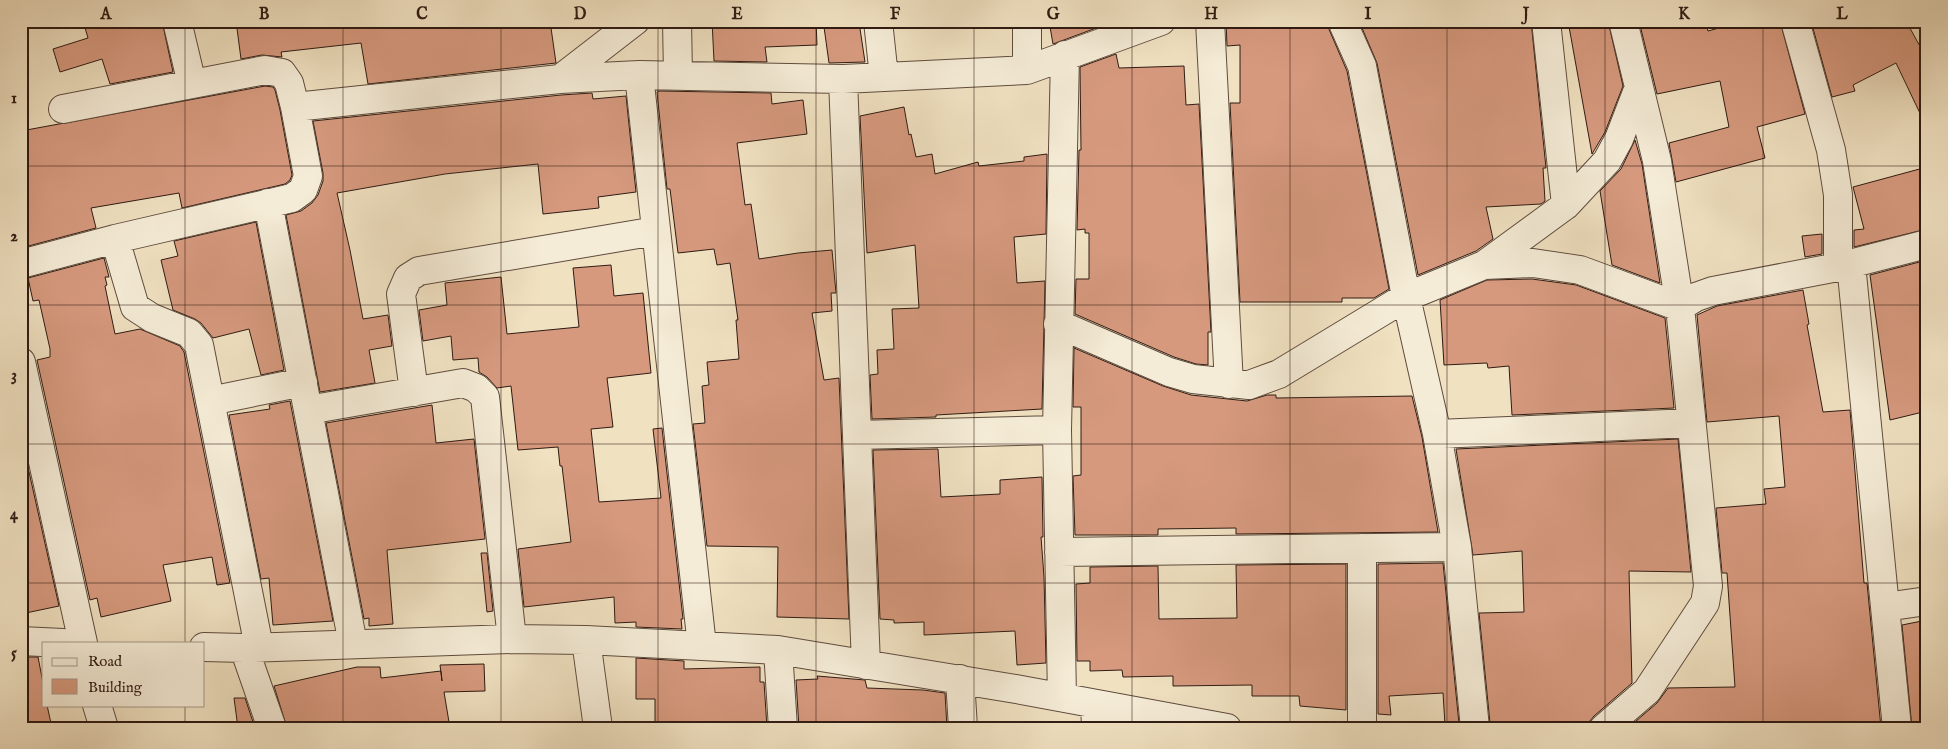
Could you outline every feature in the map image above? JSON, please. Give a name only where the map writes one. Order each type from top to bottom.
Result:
[{"type":"street","points":[[178,21],[192,84]]},
{"type":"street","points":[[560,79],[635,21]]},
{"type":"street","points":[[677,21],[678,75]]},
{"type":"street","points":[[878,21],[884,77]]},
{"type":"street","points":[[1027,21],[1028,70]]},
{"type":"street","points":[[295,107],[560,79],[638,75],[843,79],[1028,70],[1161,21]]},
{"type":"street","points":[[1210,21],[1230,384]]},
{"type":"street","points":[[1342,21],[1362,66],[1406,296],[1437,434],[1457,547],[1474,728]]},
{"type":"street","points":[[1546,21],[1566,205]]},
{"type":"street","points":[[1604,728],[1647,691],[1706,603],[1708,586],[1680,307],[1657,161],[1623,21]]},
{"type":"street","points":[[1795,21],[1831,150],[1838,195],[1844,265],[1898,728]]},
{"type":"street","points":[[1062,698],[1057,430],[1065,55]]},
{"type":"street","points":[[21,264],[115,239],[292,198],[303,190],[308,176],[289,83],[282,73],[265,70],[63,109]]},
{"type":"street","points":[[638,75],[702,646]]},
{"type":"street","points":[[843,79],[866,664]]},
{"type":"street","points":[[1058,324],[1169,372],[1193,379],[1230,384],[1249,384],[1279,374],[1406,296],[1484,265],[1566,205],[1607,161],[1619,139],[1639,86]]},
{"type":"street","points":[[268,203],[354,644]]},
{"type":"street","points":[[414,392],[401,294],[408,278],[419,271],[656,231]]},
{"type":"street","points":[[115,239],[135,307],[152,318],[189,332],[198,345],[210,401],[251,647],[272,728]]},
{"type":"street","points":[[1680,307],[1696,296],[1713,291],[1844,265],[1927,244]]},
{"type":"street","points":[[1484,265],[1533,262],[1580,270],[1680,307]]},
{"type":"street","points":[[21,362],[83,642]]},
{"type":"street","points":[[210,401],[303,382]]},
{"type":"street","points":[[308,410],[463,383],[476,388],[485,397],[512,639]]},
{"type":"street","points":[[1437,434],[1691,423]]},
{"type":"street","points":[[857,435],[1057,430]]},
{"type":"street","points":[[1059,552],[1457,547]]},
{"type":"street","points":[[1362,548],[1362,728]]},
{"type":"street","points":[[1885,607],[1927,601]]},
{"type":"street","points":[[205,646],[251,647],[512,639],[586,640],[778,650],[1062,698],[1096,716],[1227,728]]},
{"type":"street","points":[[586,640],[598,728]]},
{"type":"street","points":[[21,641],[42,642]]},
{"type":"street","points":[[778,650],[783,728]]},
{"type":"street","points":[[960,680],[963,728]]},
{"type":"street","points":[[97,706],[104,728]]},
{"type":"building","points":[[83,21],[162,21],[173,72],[110,84],[102,59],[60,72],[53,49],[88,38]]},
{"type":"building","points":[[236,21],[550,21],[556,63],[368,84],[361,43],[281,52],[282,57],[262,55],[241,59]]},
{"type":"building","points":[[712,21],[816,21],[817,45],[765,47],[767,62],[714,61]]},
{"type":"building","points":[[1049,21],[1115,21],[1053,44]]},
{"type":"building","points":[[1226,21],[1327,21],[1347,71],[1389,289],[1374,298],[1342,298],[1342,302],[1240,302],[1230,103],[1240,103],[1240,45],[1227,46]]},
{"type":"building","points":[[1359,21],[1531,21],[1546,168],[1543,168],[1545,201],[1541,204],[1486,207],[1493,239],[1476,251],[1418,275],[1377,63]]},
{"type":"building","points":[[1568,21],[1608,21],[1623,86],[1605,132],[1592,154]]},
{"type":"building","points":[[1639,21],[1705,21],[1708,31],[1744,21],[1780,21],[1805,114],[1757,127],[1765,158],[1676,182],[1669,143],[1729,127],[1720,81],[1657,94]]},
{"type":"building","points":[[1811,21],[1906,21],[1927,59],[1927,128],[1896,63],[1853,85],[1855,91],[1832,97]]},
{"type":"building","points":[[859,22],[865,62],[829,63],[824,27]]},
{"type":"building","points":[[1116,54],[1119,68],[1184,66],[1186,105],[1199,104],[1211,332],[1208,332],[1208,365],[1196,364],[1174,357],[1075,314],[1076,279],[1089,279],[1089,233],[1085,233],[1085,229],[1077,230],[1079,150],[1081,150],[1080,67]]},
{"type":"building","points":[[265,86],[273,87],[275,90],[280,110],[292,175],[285,184],[182,208],[179,193],[91,208],[96,228],[21,248],[21,131]]},
{"type":"building","points":[[657,92],[771,93],[772,104],[803,100],[807,134],[737,143],[745,205],[751,204],[759,259],[832,250],[836,293],[831,293],[832,311],[812,313],[824,380],[839,378],[849,619],[777,617],[778,547],[707,546],[693,424],[705,423],[702,386],[709,385],[707,362],[739,359],[736,320],[738,320],[730,263],[717,265],[714,249],[678,253],[670,189],[667,189]]},
{"type":"building","points":[[592,93],[593,99],[626,96],[636,192],[598,197],[599,208],[543,214],[538,164],[445,174],[337,193],[363,319],[388,315],[392,346],[369,350],[375,383],[320,392],[286,215],[301,211],[312,203],[318,195],[323,181],[313,121]]},
{"type":"building","points":[[904,107],[909,135],[911,134],[916,157],[932,154],[935,174],[978,162],[979,166],[1024,161],[1024,157],[1047,154],[1046,234],[1014,237],[1017,283],[1045,281],[1042,409],[936,415],[936,417],[872,419],[870,375],[878,374],[877,350],[894,349],[892,309],[919,308],[915,245],[867,253],[860,116]]},
{"type":"building","points":[[1635,140],[1642,164],[1660,283],[1612,265],[1600,191],[1621,169]]},
{"type":"building","points":[[1927,167],[1927,229],[1854,247],[1854,230],[1864,229],[1853,187]]},
{"type":"building","points":[[256,222],[284,370],[261,375],[249,329],[213,338],[201,323],[173,310],[161,260],[178,256],[174,241]]},
{"type":"building","points":[[1822,234],[1822,254],[1805,257],[1802,236]]},
{"type":"building","points":[[104,258],[109,277],[105,277],[107,285],[105,286],[115,334],[140,329],[180,346],[184,352],[230,583],[217,585],[212,557],[163,565],[171,601],[101,617],[97,598],[90,600],[37,360],[50,357],[50,349],[39,300],[33,301],[28,278]]},
{"type":"building","points":[[1927,260],[1927,411],[1890,420],[1870,275]]},
{"type":"building","points":[[611,265],[614,296],[643,293],[651,373],[607,378],[613,427],[591,429],[599,502],[661,498],[653,429],[662,428],[683,619],[681,619],[682,629],[636,627],[636,622],[615,623],[614,597],[524,607],[518,549],[571,542],[558,447],[518,450],[511,386],[497,388],[487,377],[479,372],[478,358],[453,360],[451,336],[423,341],[419,310],[447,305],[445,283],[501,277],[507,334],[579,327],[573,268]]},
{"type":"building","points":[[1532,279],[1576,285],[1665,318],[1674,408],[1512,415],[1509,366],[1488,368],[1487,363],[1444,365],[1440,300],[1487,280]]},
{"type":"building","points":[[1803,290],[1809,324],[1807,325],[1823,412],[1850,410],[1864,583],[1867,583],[1881,728],[1628,728],[1657,703],[1668,688],[1735,687],[1727,573],[1722,573],[1716,508],[1766,504],[1764,489],[1785,487],[1779,416],[1707,422],[1697,315],[1717,306]]},
{"type":"building","points":[[1074,348],[1163,386],[1191,395],[1247,401],[1267,395],[1276,395],[1276,398],[1412,396],[1422,437],[1438,532],[1236,534],[1236,528],[1158,529],[1158,535],[1075,535],[1073,476],[1081,475],[1081,407],[1073,407]]},
{"type":"building","points":[[290,401],[333,621],[273,625],[269,578],[261,579],[229,415],[270,409],[269,405]]},
{"type":"building","points":[[432,405],[436,443],[474,439],[485,539],[387,550],[393,624],[369,626],[369,618],[364,619],[326,423]]},
{"type":"building","points":[[21,436],[59,606],[21,614]]},
{"type":"building","points":[[1678,439],[1691,572],[1629,571],[1632,683],[1594,716],[1589,722],[1589,728],[1530,728],[1530,722],[1490,723],[1479,613],[1524,612],[1522,551],[1473,555],[1456,449]]},
{"type":"building","points":[[938,449],[941,497],[1000,494],[1000,480],[1042,477],[1043,537],[1041,537],[1046,663],[1017,665],[1015,631],[924,635],[924,622],[894,623],[894,620],[880,619],[873,450]]},
{"type":"building","points":[[481,553],[487,553],[493,611],[487,612]]},
{"type":"building","points":[[1443,563],[1459,724],[1445,725],[1443,693],[1389,696],[1391,715],[1378,714],[1378,564]]},
{"type":"building","points":[[1346,564],[1346,710],[1300,706],[1299,696],[1252,696],[1252,685],[1173,686],[1173,676],[1123,677],[1122,670],[1090,671],[1090,661],[1077,661],[1076,584],[1090,583],[1090,567],[1158,566],[1159,619],[1237,618],[1236,565]]},
{"type":"building","points":[[1927,620],[1927,728],[1912,728],[1902,625]]},
{"type":"building","points":[[21,657],[38,657],[42,678],[42,706],[47,706],[52,728],[21,728]]},
{"type":"building","points":[[636,658],[684,661],[684,669],[760,667],[760,682],[764,682],[767,728],[655,728],[655,699],[636,699]]},
{"type":"building","points":[[484,664],[485,691],[444,692],[450,728],[287,728],[274,686],[357,667],[380,667],[381,678],[441,671],[440,665]]},
{"type":"building","points":[[817,676],[865,680],[867,688],[923,690],[945,693],[947,728],[799,728],[796,680],[818,679]]},
{"type":"building","points":[[234,698],[245,698],[255,728],[238,728]]}]
